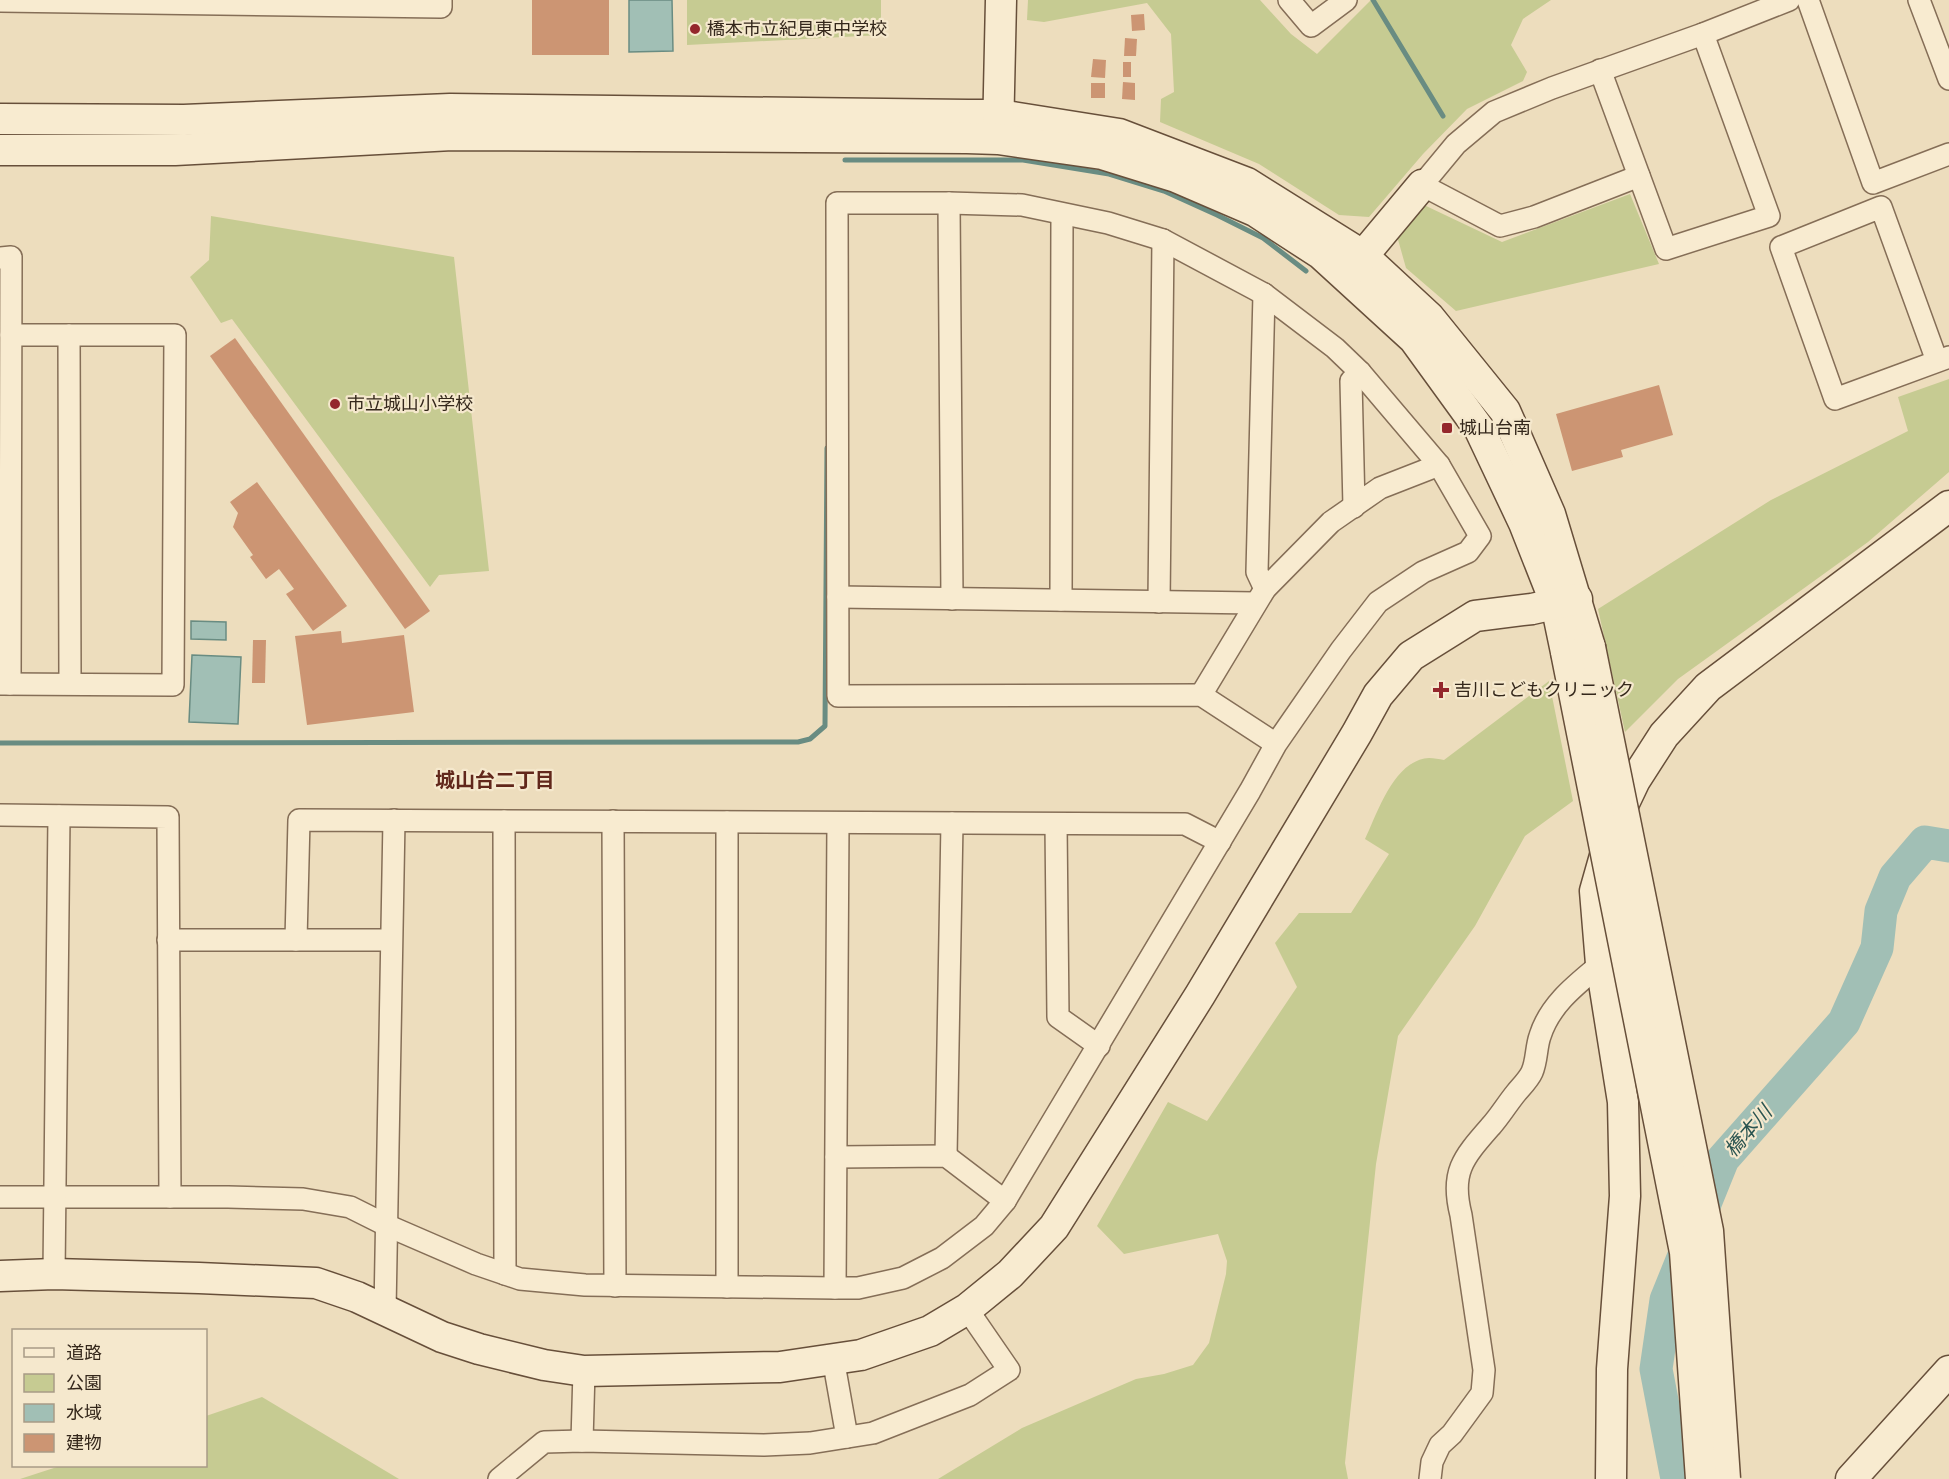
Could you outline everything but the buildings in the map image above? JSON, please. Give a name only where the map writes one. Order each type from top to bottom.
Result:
[{"type":"street","points":[[0,1],[378,3],[441,8],[441,0]]},
{"type":"street","points":[[998,127],[1002,0]]},
{"type":"street","points":[[1289,0],[1311,26],[1346,0]]},
{"type":"street","points":[[1353,266],[1456,144],[1494,112],[1789,0]]},
{"type":"street","points":[[1808,0],[1873,183],[1949,154]]},
{"type":"street","points":[[1919,0],[1949,79]]},
{"type":"street","points":[[1600,70],[1666,249],[1769,216],[1703,34]]},
{"type":"street","points":[[0,119],[184,120],[450,109],[998,127],[1102,154],[1176,177],[1255,211],[1321,254],[1353,266],[1414,339],[1480,430],[1524,523],[1566,601],[1708,1231],[1725,1479]]},
{"type":"street","points":[[0,150],[175,150],[452,135],[998,127]]},
{"type":"street","points":[[1422,185],[1500,226],[1534,217],[1639,176]]},
{"type":"street","points":[[0,1197],[303,1199],[350,1207],[476,1264],[520,1279],[615,1286],[858,1288],[903,1278],[942,1258],[984,1226],[1005,1201],[1099,1046],[1276,744],[1341,650],[1378,602],[1423,572],[1468,552],[1480,536],[1439,465],[1360,372],[1335,348],[1264,294],[1163,240],[1108,224],[1023,205],[837,203],[838,696],[1201,695],[1276,744]]},
{"type":"street","points":[[949,203],[952,599]]},
{"type":"street","points":[[1881,207],[1943,359],[1835,399],[1781,247],[1881,207]]},
{"type":"street","points":[[1060,600],[1062,214]]},
{"type":"street","points":[[1159,602],[1163,240]]},
{"type":"street","points":[[0,258],[11,257],[5,684],[173,685],[175,335],[11,335]]},
{"type":"street","points":[[1260,596],[1257,572],[1264,294]]},
{"type":"street","points":[[69,335],[70,683]]},
{"type":"street","points":[[1354,507],[1351,381],[1360,372]]},
{"type":"street","points":[[1201,695],[1260,596],[1331,522],[1380,488],[1439,465]]},
{"type":"street","points":[[1611,1479],[1612,1369],[1625,1196],[1623,1102],[1601,964],[1594,891],[1614,824],[1635,780],[1664,735],[1708,687],[1949,506]]},
{"type":"street","points":[[838,597],[1159,602],[1260,596]]},
{"type":"street","points":[[3,1281],[54,1274],[316,1283],[385,1310],[442,1337],[544,1365],[584,1371],[780,1367],[861,1355],[930,1331],[966,1309],[1010,1274],[1054,1227],[1206,985],[1378,695],[1411,656],[1475,616],[1532,609],[1566,601]]},
{"type":"street","points":[[1578,649],[1685,1252],[1701,1479]]},
{"type":"street","points":[[0,815],[168,817],[170,1197]]},
{"type":"street","points":[[54,1274],[60,816]]},
{"type":"street","points":[[296,940],[299,820],[1185,824],[1220,842]]},
{"type":"street","points":[[385,1310],[394,820]]},
{"type":"street","points":[[504,821],[505,1274]]},
{"type":"street","points":[[613,821],[615,1286]]},
{"type":"street","points":[[727,822],[728,1287]]},
{"type":"street","points":[[835,1288],[838,822]]},
{"type":"street","points":[[946,1156],[952,823]]},
{"type":"street","points":[[1056,824],[1058,1017],[1099,1046]]},
{"type":"street","points":[[168,940],[392,940]]},
{"type":"street","points":[[1430,1479],[1432,1462],[1440,1445],[1452,1434],[1482,1392],[1484,1370],[1466,1245],[1456,1196],[1458,1173],[1462,1162],[1474,1145],[1532,1072],[1540,1034],[1555,1008],[1570,989],[1601,964]]},
{"type":"street","points":[[836,1157],[946,1156],[1005,1201]]},
{"type":"street","points":[[499,1479],[544,1442],[764,1445],[810,1443],[873,1433],[970,1395],[1010,1370],[966,1309]]},
{"type":"street","points":[[833,1358],[847,1437]]},
{"type":"street","points":[[582,1441],[584,1371]]},
{"type":"street","points":[[1851,1479],[1949,1371]]},
{"type":"green space","points":[[687,0],[881,0],[881,35],[687,45]]},
{"type":"green space","points":[[1028,0],[1260,0],[1291,34],[1317,54],[1371,0],[1551,0],[1523,19],[1511,45],[1527,72],[1523,81],[1467,109],[1423,154],[1369,217],[1339,215],[1259,164],[1160,122],[1161,99],[1174,92],[1171,34],[1147,3],[1044,22],[1027,20]]},
{"type":"green space","points":[[1630,194],[1659,264],[1456,311],[1406,268],[1397,236],[1424,205],[1502,242]]},
{"type":"green space","points":[[211,216],[454,257],[489,571],[439,575],[430,587],[232,319],[221,323],[190,277],[209,260]]},
{"type":"green space","points":[[1949,379],[1949,472],[1868,542],[1678,679],[1625,732],[1598,609],[1771,500],[1908,431],[1898,397]]},
{"type":"green space","points":[[1549,681],[1573,801],[1525,836],[1475,926],[1398,1036],[1376,1164],[1345,1463],[1348,1479],[938,1479],[1022,1428],[1136,1379],[1164,1374],[1193,1365],[1209,1343],[1226,1274],[1227,1261],[1218,1234],[1124,1254],[1097,1226],[1168,1102],[1207,1121],[1297,987],[1275,943],[1299,913],[1351,913],[1389,854],[1365,839],[1382,802],[1397,777],[1417,761],[1429,758],[1444,760]]},
{"type":"green space","points":[[262,1397],[399,1479],[20,1479],[57,1467],[207,1467],[207,1416]]},
{"type":"water","points":[[629,0],[672,0],[673,51],[629,52]]},
{"type":"water","points":[[191,621],[226,622],[226,640],[191,639]]},
{"type":"water","points":[[192,655],[241,657],[238,724],[189,722]]},
{"type":"waterway","points":[[1373,0],[1443,116]]},
{"type":"waterway","points":[[845,160],[1023,160],[1109,174],[1164,191],[1217,215],[1263,238],[1306,271]]},
{"type":"waterway","points":[[0,743],[798,742],[810,739],[825,726],[827,448]]},
{"type":"waterway","name":"橋本川","points":[[1677,1479],[1656,1369],[1666,1300],[1723,1159],[1844,1022],[1877,948],[1881,911],[1895,877],[1925,842],[1949,846]]},
{"type":"place","name":"橋本市立紀見東中学校","points":[[695,29]]},
{"type":"place","name":"市立城山小学校","points":[[335,404]]},
{"type":"place","name":"城山台南","points":[[1447,428]]},
{"type":"place","name":"吉川こどもクリニック","points":[[1441,690]]},
{"type":"district","name":"城山台二丁目","points":[[495,780]]}]
